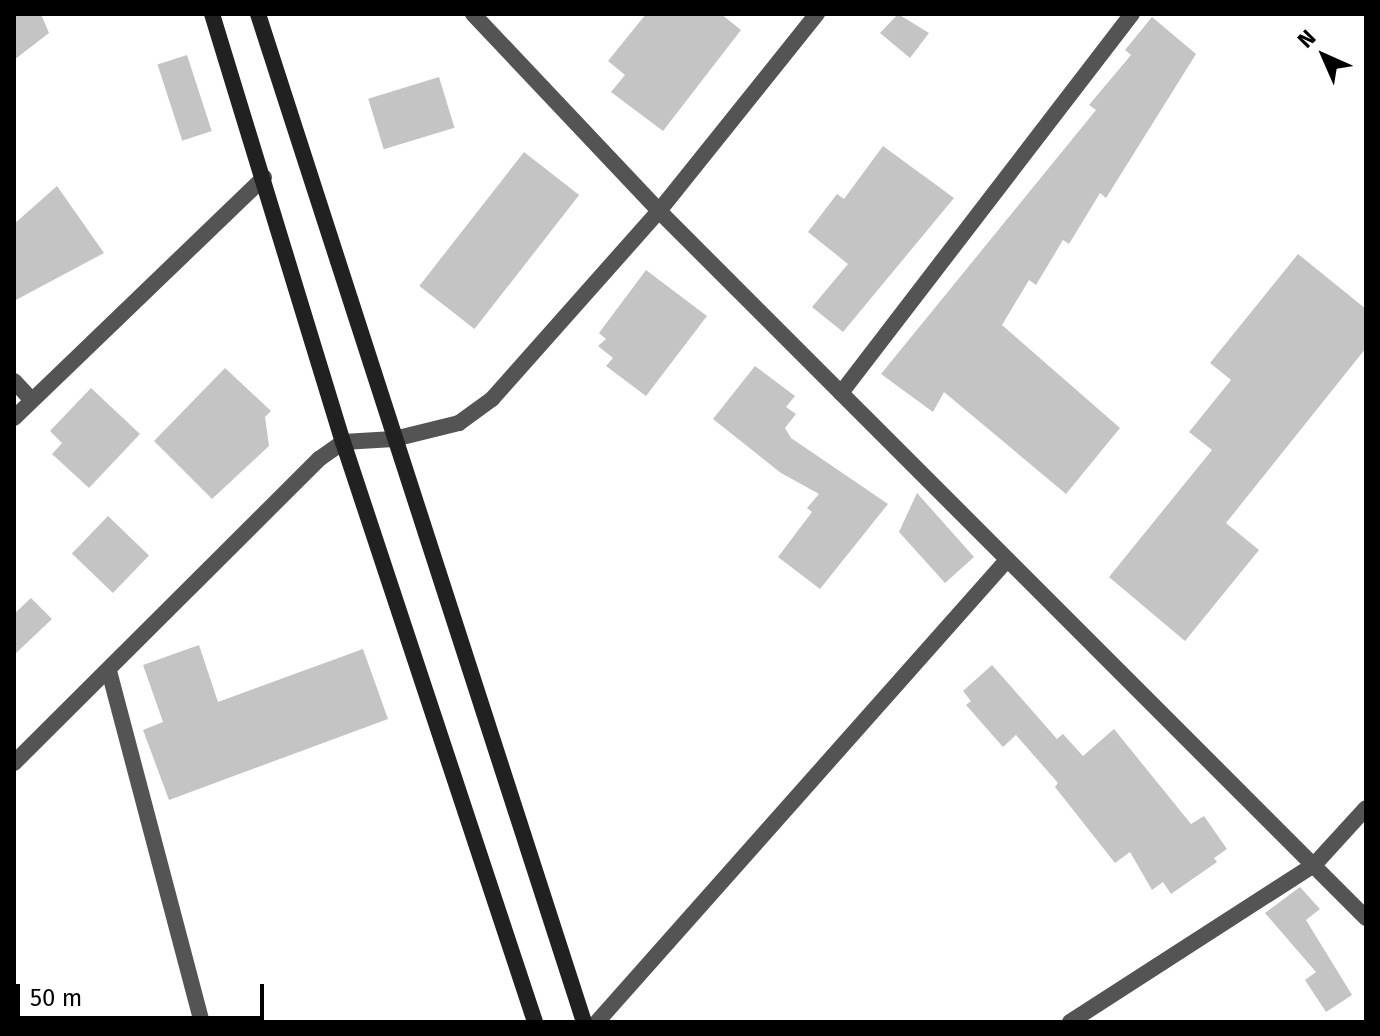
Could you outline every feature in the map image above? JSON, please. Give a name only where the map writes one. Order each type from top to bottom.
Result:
[{"type":"main road","points":[[212,14],[343,442],[535,1022]]},
{"type":"main road","points":[[258,14],[584,1022]]},
{"type":"street","points":[[473,14],[659,211],[1366,918]]},
{"type":"street","points":[[14,763],[109,671],[293,481],[343,442],[394,439],[459,423],[492,399],[659,211],[817,14]]},
{"type":"street","points":[[841,393],[1132,14]]},
{"type":"street","points":[[14,418],[264,177]]},
{"type":"street","points":[[14,381],[32,400]]},
{"type":"street","points":[[597,1022],[1007,560]]},
{"type":"street","points":[[109,671],[202,1022]]},
{"type":"street","points":[[1070,1022],[1314,865],[1366,808]]},
{"type":"building","points":[[14,14],[41,14],[49,33],[14,60]]},
{"type":"building","points":[[646,14],[721,14],[741,30],[663,131],[611,92],[625,75],[608,61]]},
{"type":"building","points":[[898,14],[929,33],[910,58],[880,33]]},
{"type":"building","points":[[1152,17],[1196,54],[1106,198],[1100,193],[1069,244],[1063,240],[1036,285],[1029,280],[1002,325],[1120,428],[1066,494],[944,392],[933,412],[881,374],[1096,110],[1089,105],[1131,55],[1125,50]]},
{"type":"building","points":[[187,55],[212,131],[182,141],[158,65]]},
{"type":"building","points":[[439,77],[454,128],[384,149],[368,99]]},
{"type":"building","points":[[883,146],[954,198],[843,332],[812,307],[848,264],[808,232],[837,194],[844,199]]},
{"type":"building","points":[[524,152],[579,195],[474,329],[419,286]]},
{"type":"building","points":[[57,186],[104,253],[14,301],[14,224]]},
{"type":"building","points":[[1298,254],[1366,309],[1366,348],[1226,523],[1259,550],[1185,641],[1109,577],[1212,450],[1189,432],[1231,380],[1210,363]]},
{"type":"building","points":[[646,270],[707,316],[646,396],[606,366],[613,358],[598,346],[606,339],[599,333]]},
{"type":"building","points":[[755,366],[795,396],[786,407],[796,414],[785,428],[791,438],[888,504],[820,589],[778,557],[812,512],[807,508],[819,494],[781,473],[713,419]]},
{"type":"building","points":[[225,368],[271,411],[265,417],[269,446],[212,499],[154,441]]},
{"type":"building","points":[[91,388],[140,434],[89,488],[52,454],[62,443],[50,431]]},
{"type":"building","points":[[917,493],[974,557],[945,583],[899,532]]},
{"type":"building","points":[[108,516],[149,556],[113,593],[72,553]]},
{"type":"building","points":[[31,598],[52,619],[14,655],[14,614]]},
{"type":"building","points":[[199,645],[218,702],[363,649],[388,719],[169,800],[143,730],[163,722],[143,665]]},
{"type":"building","points":[[992,665],[1057,739],[1063,734],[1083,756],[1114,729],[1191,824],[1204,816],[1227,849],[1214,858],[1217,862],[1171,894],[1163,882],[1152,890],[1130,852],[1115,863],[1055,787],[1058,783],[1016,735],[1003,747],[966,705],[971,701],[963,691]]},
{"type":"building","points":[[1300,887],[1320,909],[1306,920],[1352,995],[1326,1012],[1305,980],[1316,972],[1265,913]]}]
